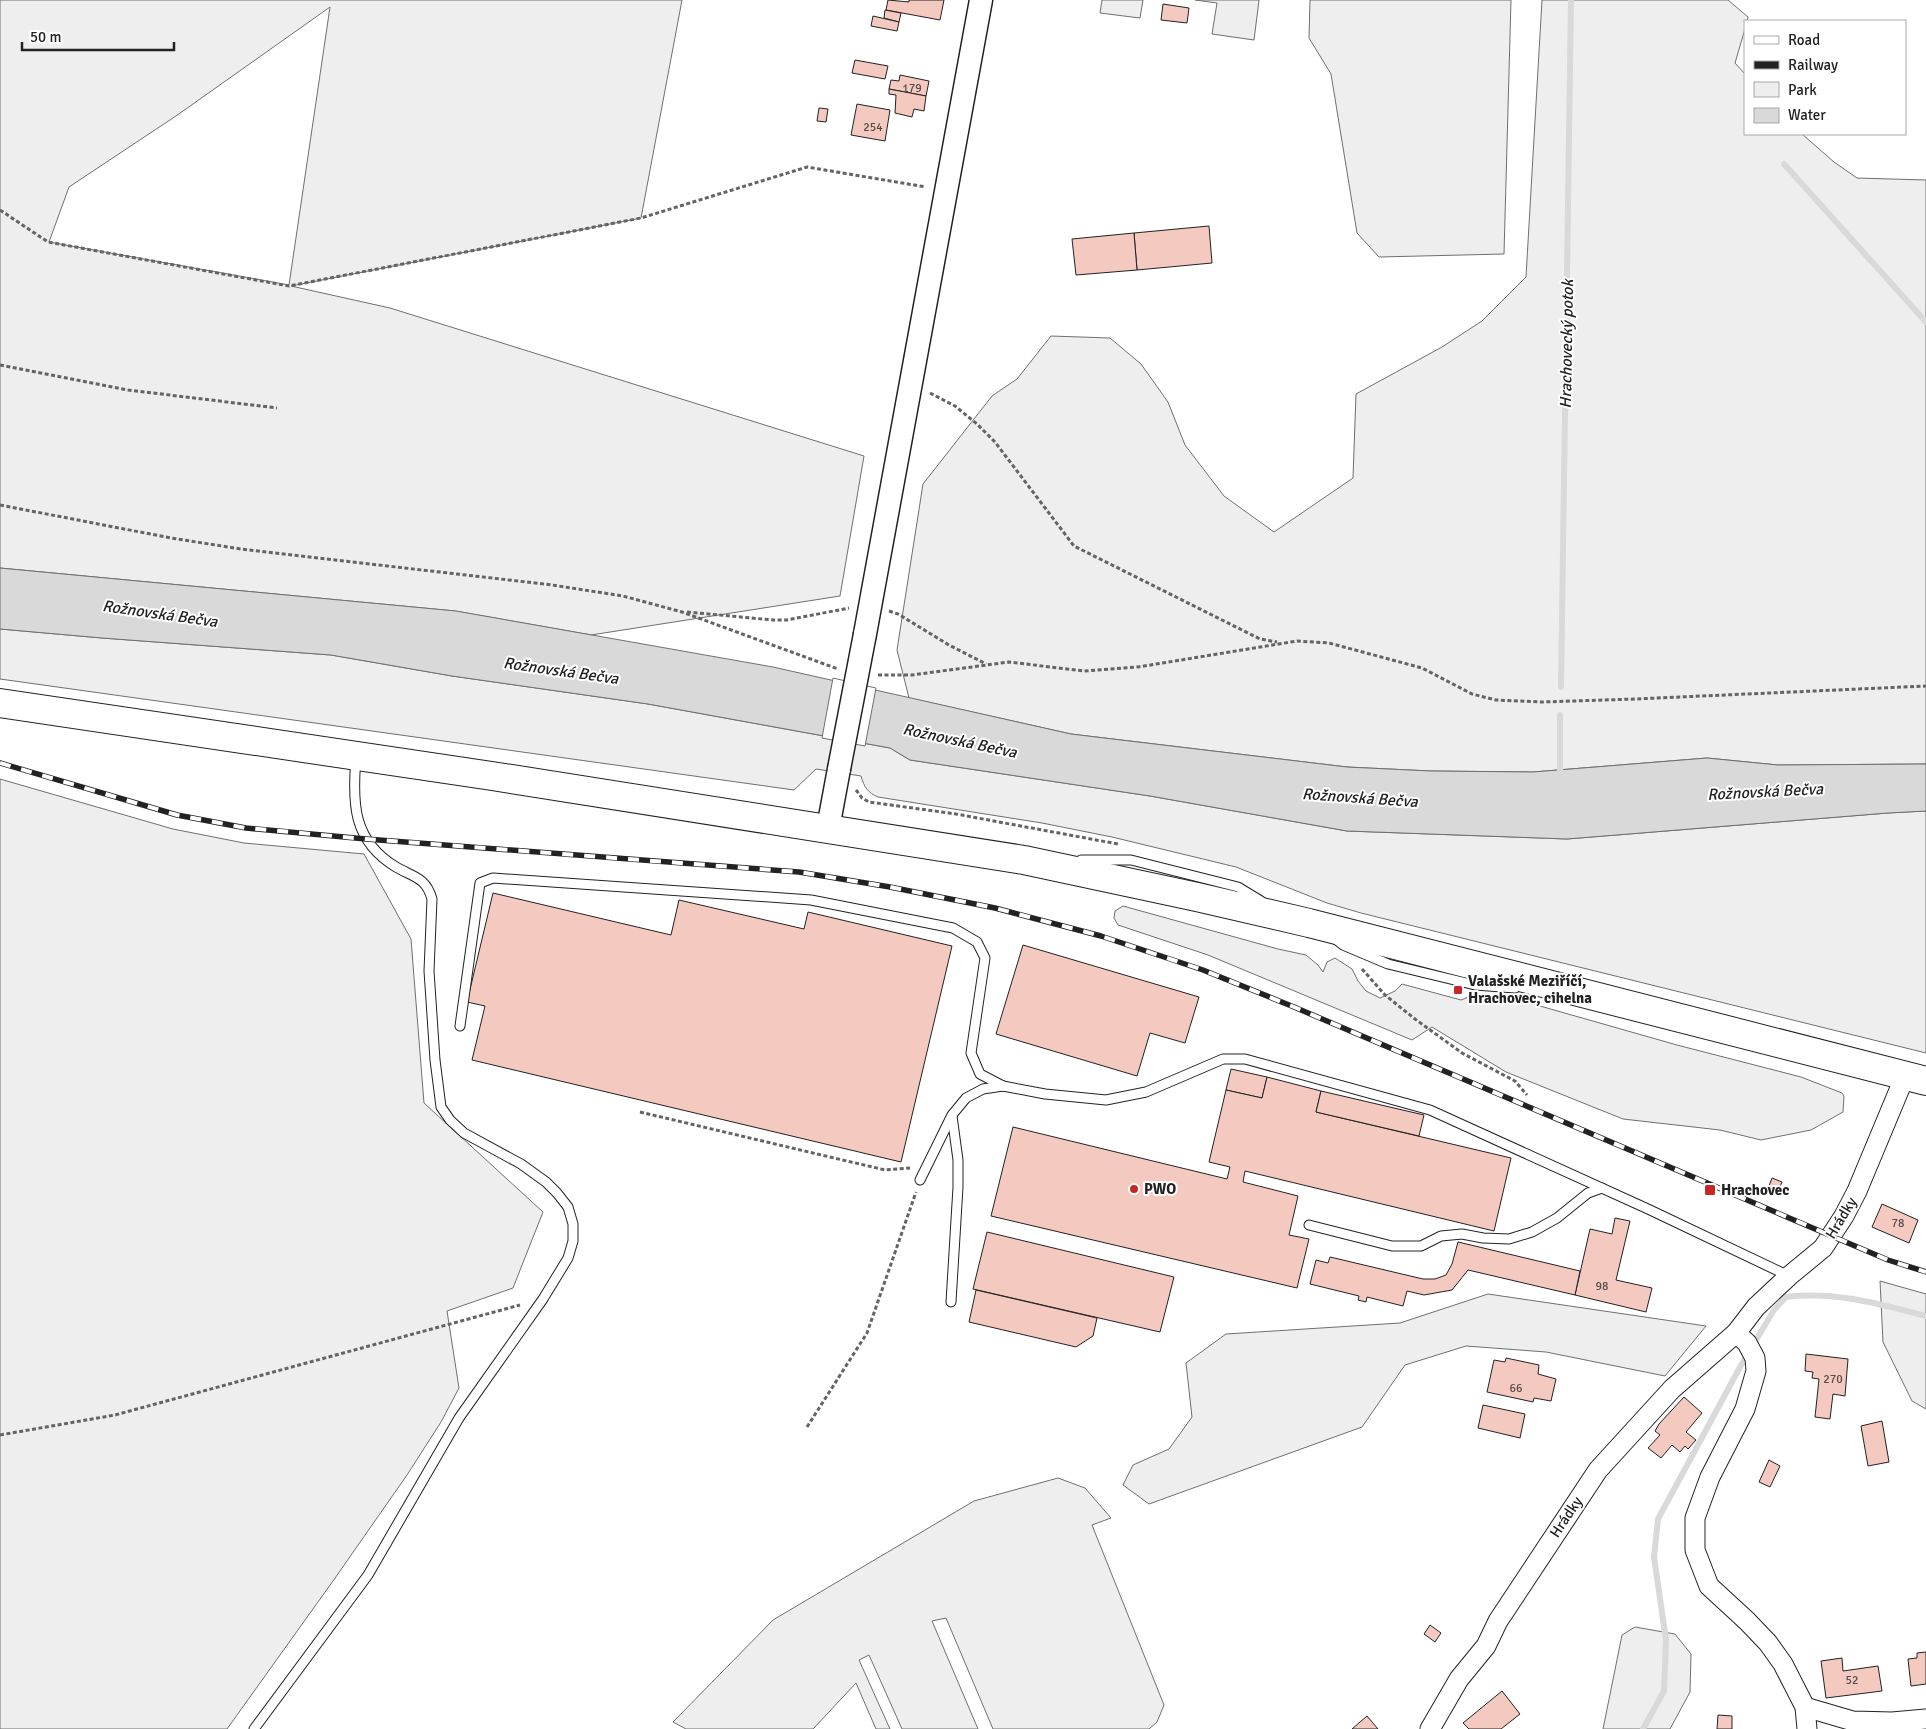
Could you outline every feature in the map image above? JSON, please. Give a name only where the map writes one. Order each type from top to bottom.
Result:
[{"type":"main road","points":[[0,703],[828,828],[1024,860],[1322,926],[1915,1079]]},
{"type":"street","points":[[828,828],[864,634],[876,608],[910,386],[981,0]]},
{"type":"street","name":"Hrádky","points":[[1430,1729],[1459,1679],[1486,1646],[1498,1620],[1598,1470],[1672,1389],[1746,1345],[1756,1307],[1788,1276],[1823,1248],[1844,1216],[1915,1079]]},
{"type":"street","points":[[1746,1345],[1756,1371],[1745,1409],[1710,1477],[1695,1518],[1695,1550],[1709,1586],[1768,1643],[1783,1664],[1805,1707],[1806,1729]]},
{"type":"street","points":[[1805,1707],[1853,1721],[1892,1722],[1926,1719]]},
{"type":"lane","points":[[254,1729],[368,1574],[459,1418],[543,1299],[568,1258],[573,1241],[568,1207],[546,1182],[521,1164],[464,1133],[450,1120],[441,1107],[435,1060],[429,971],[432,899],[429,888],[419,878],[378,854],[366,839],[358,821],[354,799],[356,756]]},
{"type":"lane","points":[[460,1026],[480,883],[493,878],[811,900],[953,928],[977,942],[985,958],[971,1053],[980,1074],[1004,1086],[1045,1094],[1106,1100],[1146,1092],[1223,1059],[1245,1059],[1430,1110],[1602,1188],[1788,1276]]},
{"type":"lane","points":[[920,1180],[952,1115],[966,1098],[983,1089],[1004,1086]]},
{"type":"lane","points":[[952,1115],[958,1160],[952,1302]]},
{"type":"lane","points":[[1309,1225],[1392,1246],[1421,1246],[1442,1236],[1462,1234],[1483,1238],[1509,1239],[1532,1232],[1557,1218],[1588,1193],[1602,1188]]},
{"type":"path","points":[[0,210],[48,242],[289,286],[641,218],[807,167],[931,188]]},
{"type":"path","points":[[0,365],[128,390],[277,408]]},
{"type":"path","points":[[910,386],[944,399],[976,424],[1009,459],[1074,546],[1260,639],[1280,643]]},
{"type":"path","points":[[0,505],[171,538],[552,585],[622,596],[682,612],[831,667],[845,670]]},
{"type":"path","points":[[682,612],[773,620],[812,616],[847,608],[876,608],[898,614],[949,645],[987,664]]},
{"type":"path","points":[[872,674],[890,676],[912,675],[987,664],[1020,663],[1084,671],[1138,667],[1297,641],[1329,643],[1422,668],[1472,694],[1496,700],[1542,702],[1635,700],[1926,686]]},
{"type":"path","points":[[855,786],[862,798],[869,802],[964,815],[1109,841],[1126,846]]},
{"type":"path","points":[[1360,967],[1386,995],[1415,1019],[1462,1053],[1515,1081],[1527,1095]]},
{"type":"path","points":[[640,1112],[885,1170],[907,1169],[931,1159]]},
{"type":"path","points":[[807,1427],[867,1333],[920,1180]]},
{"type":"path","points":[[0,1435],[115,1415],[543,1299]]},
{"type":"green space","points":[[0,0],[682,0],[641,218],[291,286],[390,308],[864,456],[840,596],[591,635],[455,611],[0,568]],"holes":[[[330,7],[289,285],[49,242],[69,187],[176,116]]]},
{"type":"green space","points":[[1102,0],[1143,0],[1140,18],[1100,13]]},
{"type":"green space","points":[[1195,0],[1259,0],[1254,40],[1212,34],[1217,3]]},
{"type":"green space","points":[[1310,0],[1511,0],[1504,254],[1379,257],[1357,233],[1331,74],[1309,38]]},
{"type":"green space","points":[[1542,0],[1728,0],[1748,17],[1747,20],[1744,20],[1744,32],[1735,63],[1744,73],[1744,135],[1803,135],[1834,162],[1857,178],[1926,180],[1926,764],[1778,765],[1707,758],[1533,772],[1431,771],[1347,767],[1071,734],[909,698],[897,650],[923,484],[992,396],[1017,379],[1051,336],[1110,338],[1141,364],[1168,402],[1185,445],[1224,496],[1274,532],[1353,478],[1356,394],[1442,347],[1482,321],[1526,277]]},
{"type":"green space","points":[[0,629],[331,655],[452,676],[648,704],[890,748],[910,760],[1150,796],[1347,831],[1567,839],[1926,811],[1926,1053],[1361,913],[1327,903],[1236,867],[1112,837],[1042,823],[878,797],[867,789],[861,776],[816,769],[794,790],[0,679]]},
{"type":"green space","points":[[0,779],[173,829],[244,843],[364,854],[411,939],[424,1103],[543,1212],[513,1288],[447,1311],[459,1388],[441,1422],[407,1475],[227,1729],[0,1729]]},
{"type":"green space","points":[[1123,906],[1306,955],[1323,972],[1327,962],[1335,958],[1352,969],[1366,991],[1380,998],[1395,991],[1402,984],[1461,1000],[1476,994],[1533,1004],[1677,1045],[1801,1077],[1842,1093],[1844,1096],[1843,1112],[1811,1130],[1761,1140],[1720,1130],[1623,1119],[1506,1072],[1432,1027],[1412,1040],[1208,955],[1118,925],[1114,918],[1115,911]]},
{"type":"green space","points":[[1880,1281],[1926,1294],[1926,1409],[1912,1401],[1883,1342]]},
{"type":"green space","points":[[1488,1294],[1706,1326],[1665,1376],[1546,1352],[1466,1346],[1405,1365],[1362,1427],[1149,1504],[1123,1485],[1133,1465],[1169,1449],[1192,1417],[1186,1363],[1226,1334],[1400,1323]]},
{"type":"green space","points":[[1058,1478],[1085,1488],[1111,1518],[1092,1525],[1164,1705],[1157,1722],[1149,1729],[993,1729],[946,1618],[932,1621],[978,1729],[902,1729],[869,1655],[859,1660],[890,1729],[876,1729],[856,1683],[813,1729],[686,1729],[673,1722],[773,1620],[974,1501]]},
{"type":"green space","points":[[1635,1627],[1675,1634],[1691,1654],[1690,1692],[1670,1729],[1603,1729],[1622,1635]]},
{"type":"water","name":"Rožnovská Bečva","points":[[0,568],[456,611],[773,667],[1071,734],[1347,767],[1431,771],[1533,772],[1707,758],[1778,765],[1926,764],[1926,811],[1567,839],[1347,831],[1150,796],[910,760],[890,748],[648,704],[452,676],[331,655],[0,629]]},
{"type":"pier","points":[[833,678],[876,688],[865,746],[822,738]]},
{"type":"building","points":[[888,0],[909,2],[909,0],[944,0],[940,20],[886,10]]},
{"type":"building","points":[[1163,4],[1189,8],[1187,23],[1161,20]]},
{"type":"building","points":[[885,10],[901,13],[899,22],[884,18]]},
{"type":"building","points":[[873,16],[899,22],[897,31],[871,26]]},
{"type":"building","points":[[855,60],[888,66],[885,79],[852,73]]},
{"type":"building","points":[[900,75],[929,81],[926,96],[889,89],[891,80],[899,81]]},
{"type":"building","points":[[889,89],[926,96],[924,111],[914,109],[912,117],[895,113],[896,95],[889,94]]},
{"type":"building","points":[[857,104],[890,110],[885,141],[851,135]]},
{"type":"building","points":[[819,108],[828,109],[826,122],[817,121]]},
{"type":"building","points":[[1209,226],[1212,263],[1137,270],[1134,233]]},
{"type":"building","points":[[1134,233],[1137,270],[1076,275],[1072,239]]},
{"type":"building","points":[[493,893],[671,935],[679,900],[804,929],[808,912],[952,946],[901,1162],[472,1060],[485,1006],[467,1002]]},
{"type":"building","points":[[1023,945],[1199,997],[1185,1043],[1150,1033],[1137,1076],[996,1034]]},
{"type":"building","points":[[1231,1069],[1267,1077],[1262,1098],[1226,1090]]},
{"type":"building","name":"PWO","points":[[1267,1077],[1321,1091],[1316,1112],[1511,1158],[1494,1231],[1245,1171],[1243,1182],[1298,1196],[1289,1235],[1309,1239],[1297,1288],[991,1216],[1013,1127],[1227,1179],[1230,1167],[1209,1162],[1226,1090],[1262,1098]]},
{"type":"building","points":[[1321,1091],[1424,1115],[1419,1136],[1316,1112]]},
{"type":"building","points":[[1772,1178],[1782,1182],[1779,1189],[1769,1186]]},
{"type":"building","points":[[1882,1204],[1918,1220],[1909,1243],[1872,1227]]},
{"type":"building","points":[[1615,1218],[1630,1221],[1616,1280],[1652,1288],[1646,1312],[1575,1295],[1590,1229],[1612,1234]]},
{"type":"building","points":[[987,1232],[1174,1277],[1160,1332],[973,1289]]},
{"type":"building","points":[[1458,1242],[1580,1271],[1575,1295],[1468,1270],[1452,1290],[1424,1295],[1407,1291],[1403,1306],[1367,1297],[1366,1302],[1358,1300],[1359,1296],[1310,1284],[1316,1260],[1328,1263],[1330,1257],[1423,1279],[1435,1279],[1446,1275],[1452,1264]]},
{"type":"building","points":[[976,1290],[1097,1318],[1093,1336],[1076,1347],[969,1322]]},
{"type":"building","points":[[1806,1354],[1848,1359],[1845,1396],[1833,1394],[1830,1419],[1815,1417],[1819,1379],[1812,1378],[1813,1372],[1805,1371]]},
{"type":"building","points":[[1506,1358],[1539,1365],[1538,1374],[1556,1379],[1551,1401],[1534,1398],[1533,1402],[1487,1392],[1494,1360],[1505,1362]]},
{"type":"building","points":[[1684,1397],[1702,1413],[1686,1432],[1696,1440],[1688,1449],[1685,1446],[1680,1452],[1672,1445],[1661,1458],[1648,1448],[1660,1435],[1655,1431],[1659,1424]]},
{"type":"building","points":[[1483,1405],[1525,1414],[1520,1438],[1478,1428]]},
{"type":"building","points":[[1882,1421],[1889,1462],[1868,1466],[1861,1426]]},
{"type":"building","points":[[1769,1460],[1780,1466],[1770,1487],[1759,1482]]},
{"type":"building","points":[[1430,1625],[1441,1633],[1435,1642],[1424,1634]]},
{"type":"building","points":[[1926,1652],[1926,1684],[1911,1686],[1908,1659],[1917,1658],[1917,1653]]},
{"type":"building","points":[[1842,1658],[1843,1671],[1878,1666],[1882,1691],[1826,1698],[1821,1661]]},
{"type":"building","points":[[1502,1691],[1520,1714],[1501,1729],[1469,1729],[1463,1723]]},
{"type":"building","points":[[1718,1715],[1732,1716],[1732,1729],[1717,1729]]},
{"type":"building","points":[[1367,1716],[1378,1729],[1352,1729]]},
{"type":"waterway","name":"Hrachovecký potok","points":[[1561,687],[1571,0]]},
{"type":"waterway","points":[[1784,164],[1926,322]]},
{"type":"waterway","name":"Hrachovecký potok","points":[[1560,715],[1560,776]]},
{"type":"waterway","points":[[1643,1729],[1664,1691],[1666,1640],[1654,1557],[1658,1519],[1740,1367],[1774,1310],[1786,1297],[1822,1296],[1857,1300],[1926,1316]]},
{"type":"railway","points":[[0,763],[177,815],[246,828],[799,872],[890,887],[995,908],[1101,936],[1203,970],[1294,1007],[1888,1260],[1926,1272]]},
{"type":"place","name":"Valašské Meziříčí, Hrachovec, cihelna","points":[[1458,990]]},
{"type":"place","name":"PWO","points":[[1134,1189]]},
{"type":"place","name":"Hrachovec","points":[[1710,1190]]}]
